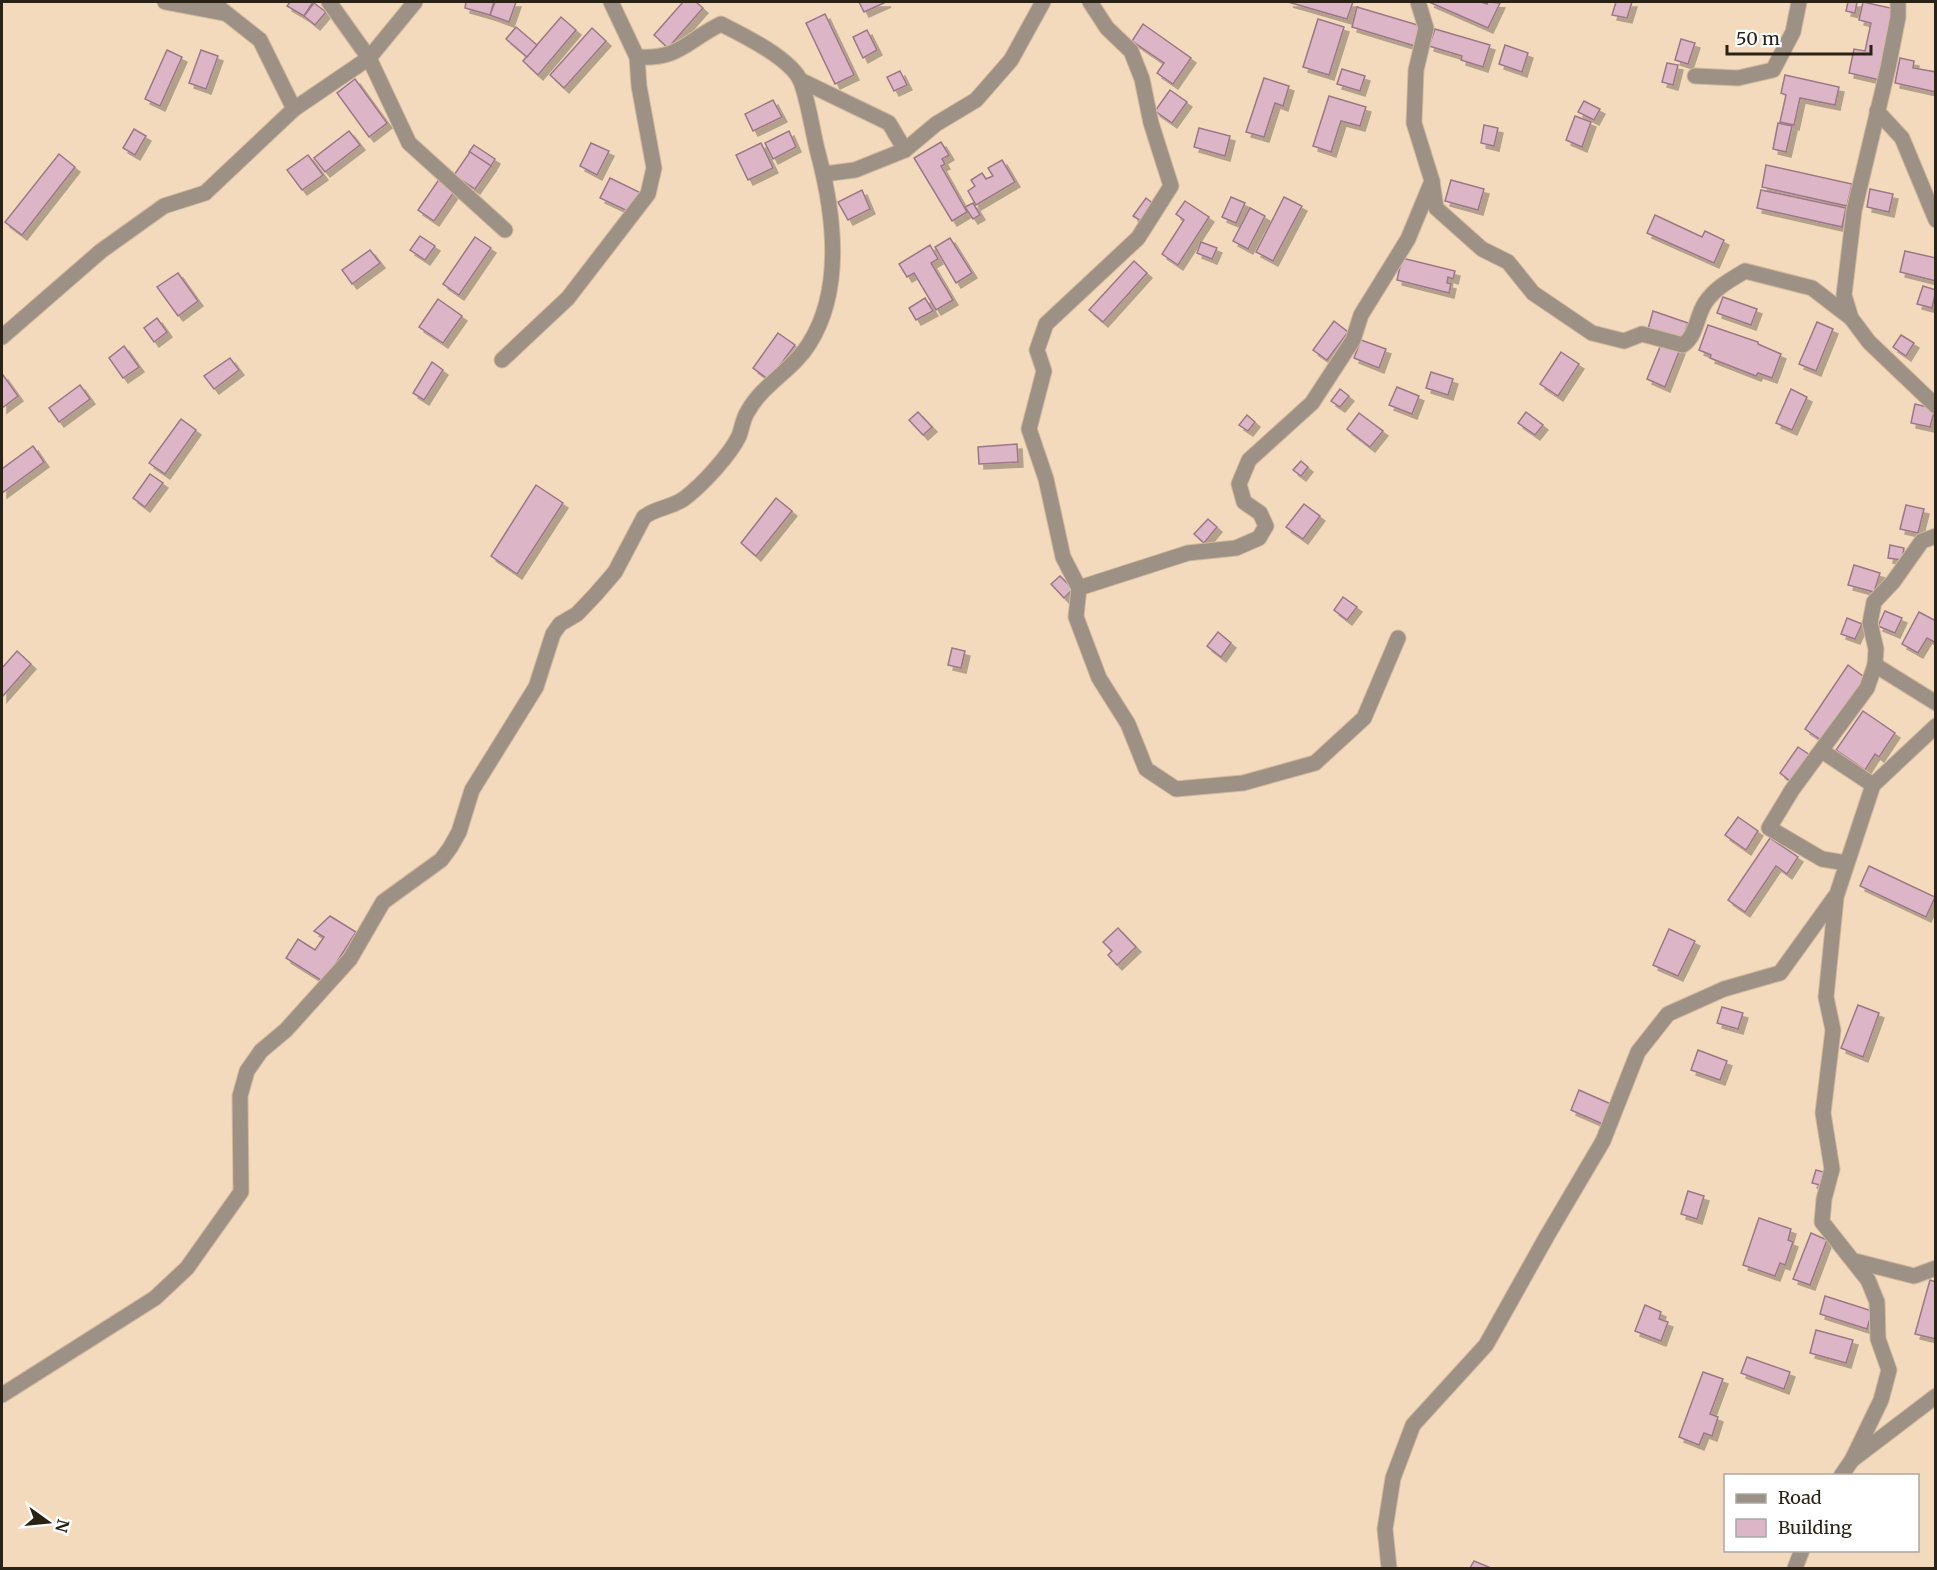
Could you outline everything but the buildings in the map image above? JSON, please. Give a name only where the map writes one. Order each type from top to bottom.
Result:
[{"type":"street","points":[[165,2],[226,13]]},
{"type":"street","points":[[212,2],[260,40],[294,109]]},
{"type":"street","points":[[329,2],[369,58],[409,143],[505,230]]},
{"type":"street","points":[[2,337],[101,251],[164,206],[206,193],[294,109],[369,58],[414,2]]},
{"type":"street","points":[[502,360],[568,298],[648,194],[654,168],[639,86],[637,57],[611,2]]},
{"type":"street","points":[[824,174],[855,170],[905,150],[936,124],[976,100],[1011,60],[1043,2]]},
{"type":"street","points":[[1090,2],[1107,27],[1131,51],[1142,79],[1151,123],[1171,186],[1138,238],[1046,324],[1037,350],[1044,371],[1029,429],[1046,479],[1063,557],[1079,588],[1076,617],[1099,678],[1128,724],[1146,769],[1176,789],[1243,783],[1316,763],[1364,718],[1398,638]]},
{"type":"street","points":[[1418,2],[1426,28],[1416,70],[1414,123],[1432,181],[1436,208],[1482,249],[1508,262],[1533,293],[1592,333],[1624,341],[1642,334],[1683,345],[1691,339],[1704,305],[1716,289],[1745,271],[1812,288],[1851,318],[1869,342],[1935,406]]},
{"type":"street","points":[[1695,76],[1738,78],[1773,70],[1793,32],[1799,2]]},
{"type":"street","points":[[1851,318],[1844,295],[1853,222],[1894,38],[1898,2]]},
{"type":"street","points":[[637,57],[659,58],[676,52],[696,36],[721,24],[777,56],[800,80],[888,123],[905,150]]},
{"type":"street","points":[[2,1395],[156,1298],[174,1283],[241,1192],[240,1096],[247,1071],[261,1051],[286,1029],[350,959],[383,902],[441,860],[450,848],[459,832],[471,790],[536,687],[548,645],[561,624],[577,614],[615,572],[644,517],[651,512],[675,505],[686,497],[726,456],[738,437],[747,411],[761,392],[788,370],[810,344],[826,306],[833,263],[824,174],[800,80]]},
{"type":"street","points":[[1877,111],[1902,138],[1935,220]]},
{"type":"street","points":[[1079,588],[1188,553],[1236,548],[1259,538],[1266,526],[1260,513],[1244,502],[1239,484],[1249,460],[1312,403],[1353,340],[1361,315],[1408,239],[1432,181]]},
{"type":"street","points":[[1846,863],[1822,859],[1769,828],[1792,790],[1867,688],[1875,665],[1876,649],[1870,623],[1874,602],[1893,582],[1922,541],[1935,536]]},
{"type":"street","points":[[1875,665],[1935,703]]},
{"type":"street","points":[[1842,1474],[1852,1460],[1881,1400],[1889,1370],[1878,1339],[1877,1302],[1868,1280],[1822,1222],[1824,1199],[1832,1169],[1823,1113],[1833,1030],[1826,996],[1837,894],[1874,785],[1935,726]]},
{"type":"street","points":[[1822,751],[1874,785]]},
{"type":"street","points":[[1389,1569],[1385,1529],[1393,1478],[1413,1425],[1486,1346],[1603,1141],[1638,1052],[1668,1014],[1724,989],[1780,973],[1837,894]]},
{"type":"street","points":[[1854,1261],[1914,1276],[1935,1268]]},
{"type":"street","points":[[1852,1460],[1935,1396]]},
{"type":"street","points":[[1795,1569],[1802,1552]]}]
